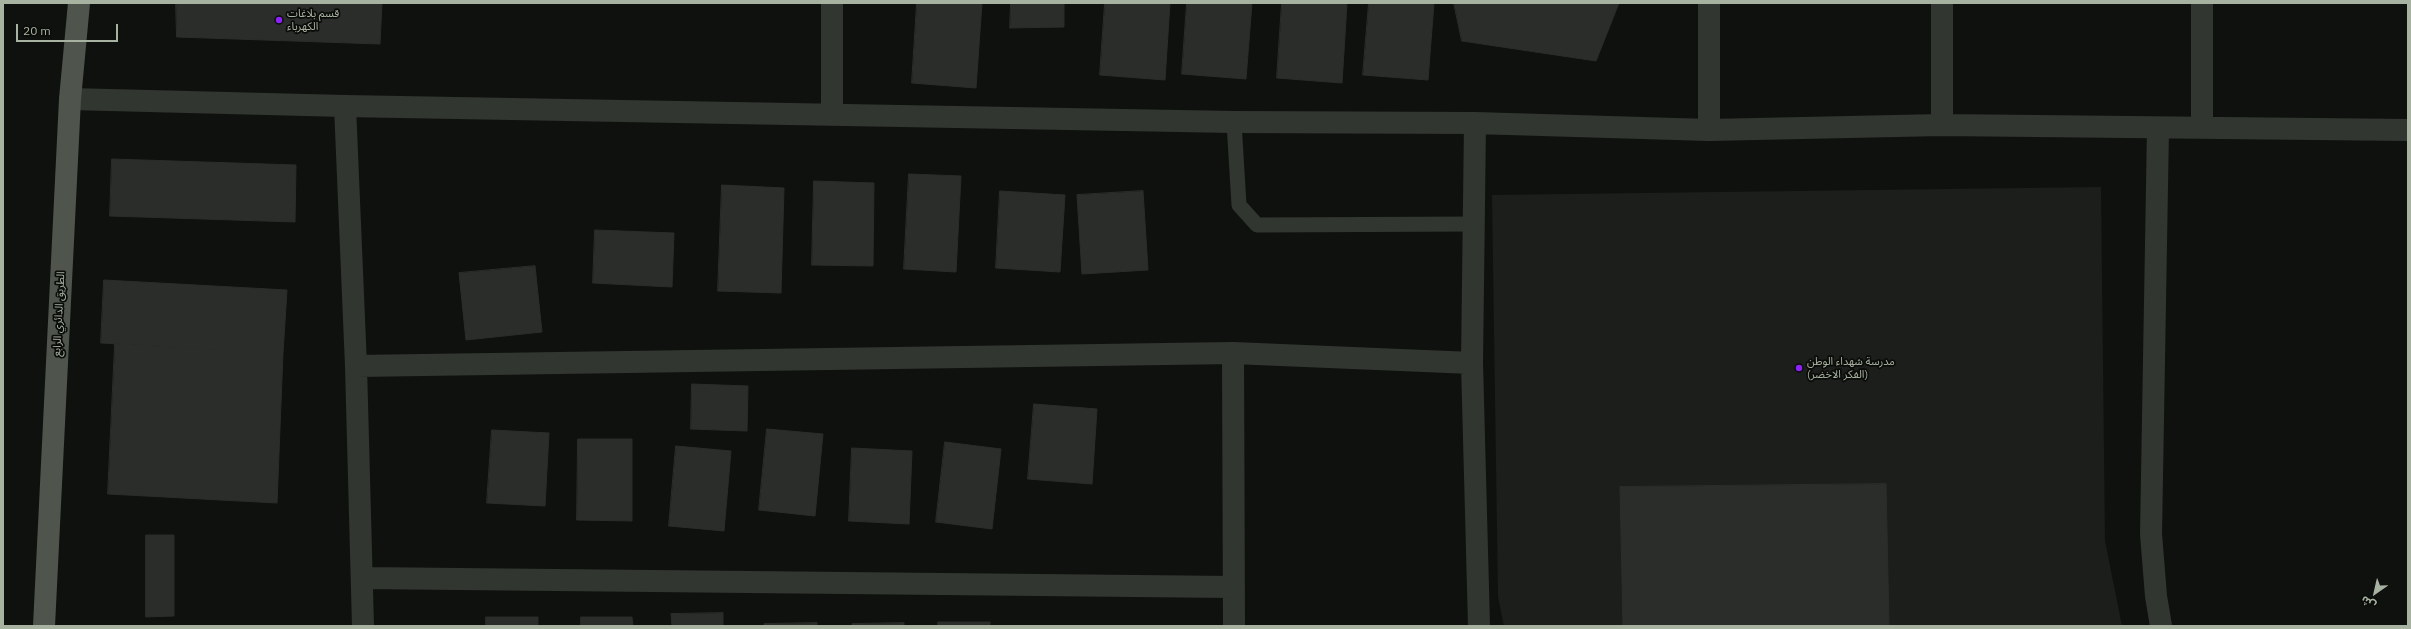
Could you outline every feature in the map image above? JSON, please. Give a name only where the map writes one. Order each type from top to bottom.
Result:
[{"type":"main road","name":"الطريق الدائري الرابع","points":[[44,626],[70,99],[79,3]]},
{"type":"street","points":[[832,3],[832,113]]},
{"type":"street","points":[[1709,3],[1709,130]]},
{"type":"street","points":[[1942,3],[1942,125]]},
{"type":"street","points":[[2202,3],[2202,128]]},
{"type":"street","points":[[70,99],[345,106],[832,113],[1234,122],[1475,123],[1709,130],[1942,125],[2408,130]]},
{"type":"street","points":[[345,106],[356,366],[363,626]]},
{"type":"street","points":[[1475,123],[1472,363],[1479,626]]},
{"type":"street","points":[[2158,128],[2151,534],[2156,596],[2161,626]]},
{"type":"street","points":[[356,366],[1233,353],[1472,363]]},
{"type":"street","points":[[1233,353],[1232,587],[1234,626]]},
{"type":"street","points":[[362,578],[1232,587]]},
{"type":"lane","points":[[1234,122],[1239,205],[1257,225],[1473,224]]},
{"type":"shaded area","name":"مدرسة شهداء الوطن (الفكر الاخضر)","points":[[2101,187],[2105,541],[2122,626],[1504,626],[1498,597],[1492,195]]},
{"type":"building","name":"قسم بلاغات الكهرباء","points":[[176,3],[382,3],[380,44],[177,37]]},
{"type":"building","points":[[917,3],[982,3],[976,88],[912,83]]},
{"type":"building","points":[[1011,3],[1064,3],[1064,27],[1010,28]]},
{"type":"building","points":[[1105,3],[1170,3],[1165,80],[1100,75]]},
{"type":"building","points":[[1187,3],[1252,3],[1246,79],[1182,74]]},
{"type":"building","points":[[1282,3],[1347,3],[1342,83],[1277,78]]},
{"type":"building","points":[[1369,3],[1434,3],[1428,80],[1363,75]]},
{"type":"building","points":[[1454,3],[1619,3],[1596,61],[1462,41]]},
{"type":"building","points":[[112,159],[296,165],[295,222],[110,216]]},
{"type":"building","points":[[909,174],[961,176],[956,272],[904,269]]},
{"type":"building","points":[[814,181],[874,183],[873,266],[812,265]]},
{"type":"building","points":[[722,185],[784,188],[781,293],[718,291]]},
{"type":"building","points":[[1000,191],[1065,195],[1060,272],[996,268]]},
{"type":"building","points":[[1143,191],[1148,270],[1082,274],[1077,195]]},
{"type":"building","points":[[595,230],[674,233],[672,287],[593,283]]},
{"type":"building","points":[[535,266],[542,332],[466,340],[459,273]]},
{"type":"building","points":[[104,280],[287,290],[283,353],[101,343]]},
{"type":"building","points":[[115,344],[283,353],[277,503],[108,494]]},
{"type":"building","points":[[692,384],[748,386],[747,431],[691,429]]},
{"type":"building","points":[[1034,404],[1097,409],[1092,484],[1028,479]]},
{"type":"building","points":[[767,429],[823,434],[815,516],[759,510]]},
{"type":"building","points":[[492,430],[549,433],[545,506],[487,503]]},
{"type":"building","points":[[578,439],[632,439],[632,521],[577,520]]},
{"type":"building","points":[[945,442],[1001,449],[992,529],[936,522]]},
{"type":"building","points":[[676,446],[731,451],[724,531],[669,526]]},
{"type":"building","points":[[852,448],[912,451],[909,524],[849,521]]},
{"type":"building","points":[[1886,484],[1889,626],[1623,626],[1620,487]]},
{"type":"building","points":[[146,535],[174,535],[174,616],[146,617]]},
{"type":"building","points":[[723,613],[723,626],[672,626],[671,614]]},
{"type":"building","points":[[486,617],[538,617],[538,626],[486,626]]},
{"type":"building","points":[[581,617],[632,617],[633,626],[581,626]]},
{"type":"building","points":[[938,622],[990,622],[990,626],[938,626]]},
{"type":"building","points":[[817,623],[817,626],[764,626],[764,624]]},
{"type":"building","points":[[904,623],[904,626],[852,626],[852,624]]},
{"type":"place","name":"قسم بلاغات الكهرباء","points":[[279,20]]},
{"type":"place","name":"مدرسة شهداء الوطن (الفكر الاخضر)","points":[[1799,368]]}]
